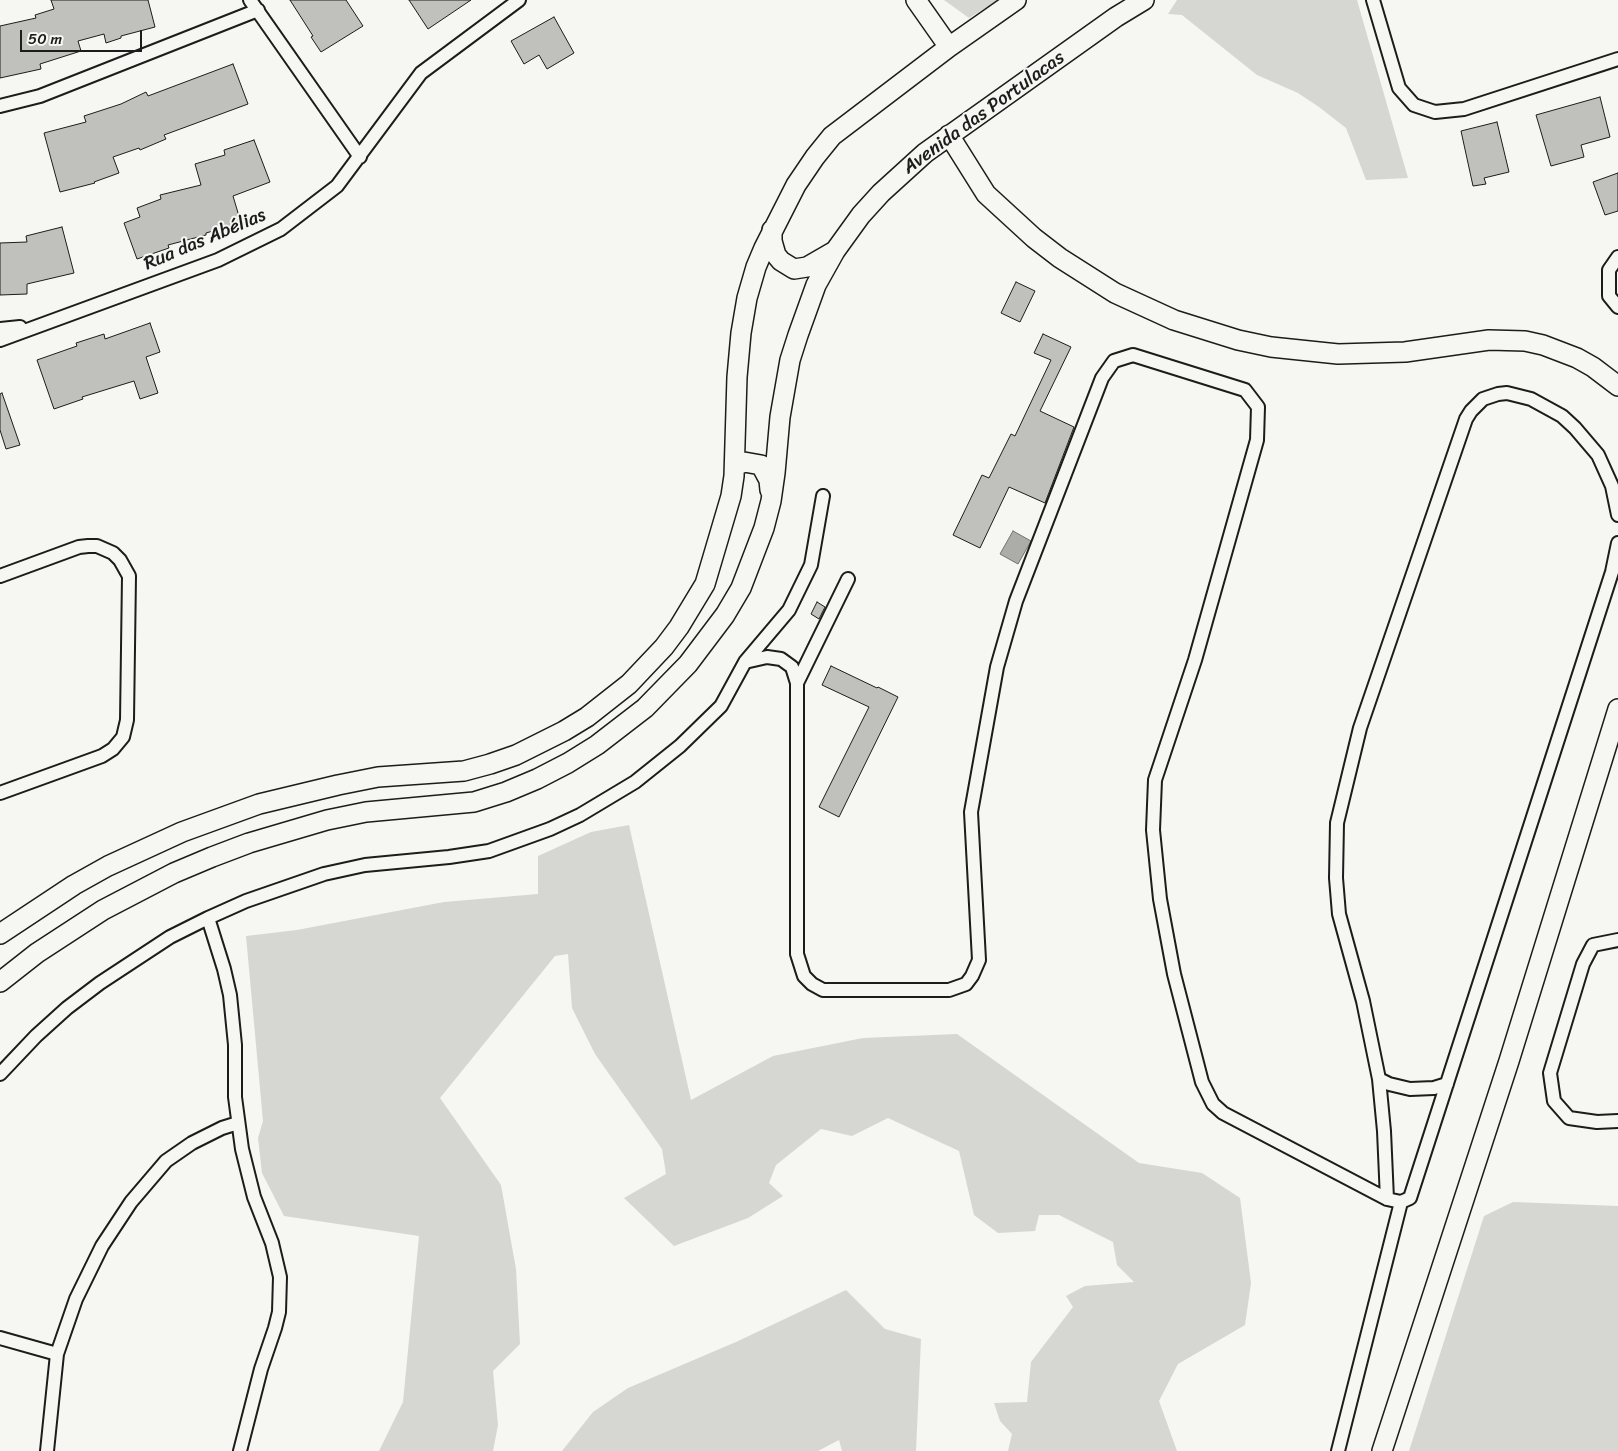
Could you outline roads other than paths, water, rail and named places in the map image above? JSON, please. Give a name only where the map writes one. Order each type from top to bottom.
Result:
[{"type":"street","points":[[916,0],[949,47]]},
{"type":"street","points":[[0,934],[40,906],[108,866],[220,817],[338,784],[378,778],[464,771],[516,755],[548,740],[579,722],[609,701],[647,666],[669,640],[705,584],[731,496],[735,466],[737,377],[741,333],[747,298],[756,267],[772,230],[796,185],[832,136],[949,47],[1016,0]]},
{"type":"street","name":"Avenida das Portulacas","points":[[0,982],[37,953],[103,910],[167,877],[212,857],[288,831],[358,813],[474,802],[506,792],[538,778],[597,745],[640,713],[668,687],[708,640],[741,588],[764,528],[771,501],[776,473],[780,417],[790,360],[816,285],[835,250],[881,193],[917,159],[1118,8],[1144,0]]},
{"type":"street","points":[[1373,0],[1399,88],[1414,105],[1435,112],[1464,109],[1618,59]]},
{"type":"street","name":"Rua das Abélias","points":[[0,340],[218,260],[281,228],[337,186],[420,74],[512,2]]},
{"type":"street","points":[[0,106],[40,96],[254,5],[360,157]]},
{"type":"street","points":[[949,135],[986,194],[1034,238],[1073,267],[1115,293],[1174,320],[1254,344],[1304,352],[1338,354],[1405,352],[1489,340],[1525,341],[1543,345],[1577,358],[1593,367],[1618,386]]},
{"type":"street","points":[[772,230],[772,241],[776,255],[781,261],[794,268],[808,267],[835,250]]},
{"type":"street","points":[[1618,257],[1609,270],[1609,296],[1618,307]]},
{"type":"street","points":[[0,329],[38,325]]},
{"type":"street","points":[[745,662],[767,657],[781,659],[792,667],[797,683],[797,954],[804,976],[812,984],[823,990],[949,990],[966,984],[979,960],[971,812],[996,667],[1016,602],[1102,378],[1114,361],[1133,355],[1245,390],[1258,407],[1257,440],[1195,660],[1155,780],[1153,830],[1160,899],[1174,974],[1202,1082],[1213,1104],[1223,1113],[1387,1198],[1401,1202],[1410,1198],[1609,581],[1618,543]]},
{"type":"street","points":[[1387,1198],[1384,1130],[1379,1079],[1363,1001],[1339,914],[1336,878],[1337,823],[1360,728],[1466,419],[1471,411],[1483,399],[1506,393],[1531,399],[1562,416],[1598,455],[1612,486],[1618,515]]},
{"type":"street","points":[[735,466],[744,462],[761,465],[769,480],[771,501]]},
{"type":"street","points":[[0,1074],[36,1036],[100,982],[170,937],[208,918],[253,898],[324,874],[365,865],[489,851],[558,826],[628,786],[680,746],[720,706],[745,662],[789,610],[811,565],[823,496]]},
{"type":"street","points":[[0,576],[79,547],[97,546],[114,553],[126,567],[129,576],[127,720],[123,737],[114,749],[102,756],[0,793]]},
{"type":"street","points":[[797,683],[848,579]]},
{"type":"street","points":[[1382,1451],[1506,1071],[1618,709]]},
{"type":"street","points":[[208,918],[230,995],[235,1045],[238,1123],[242,1149],[254,1197],[277,1260],[280,1294],[275,1328],[254,1394],[240,1451]]},
{"type":"street","points":[[1618,940],[1593,945],[1583,964],[1550,1073],[1554,1101],[1569,1118],[1597,1122],[1618,1121]]},
{"type":"street","points":[[1379,1079],[1388,1084],[1410,1089],[1434,1088],[1446,1084]]},
{"type":"street","points":[[47,1451],[57,1354],[69,1317],[88,1272],[111,1231],[131,1202],[166,1161],[192,1143],[222,1128],[238,1123]]},
{"type":"street","points":[[1338,1451],[1401,1202]]},
{"type":"street","points":[[0,1338],[57,1354]]}]
